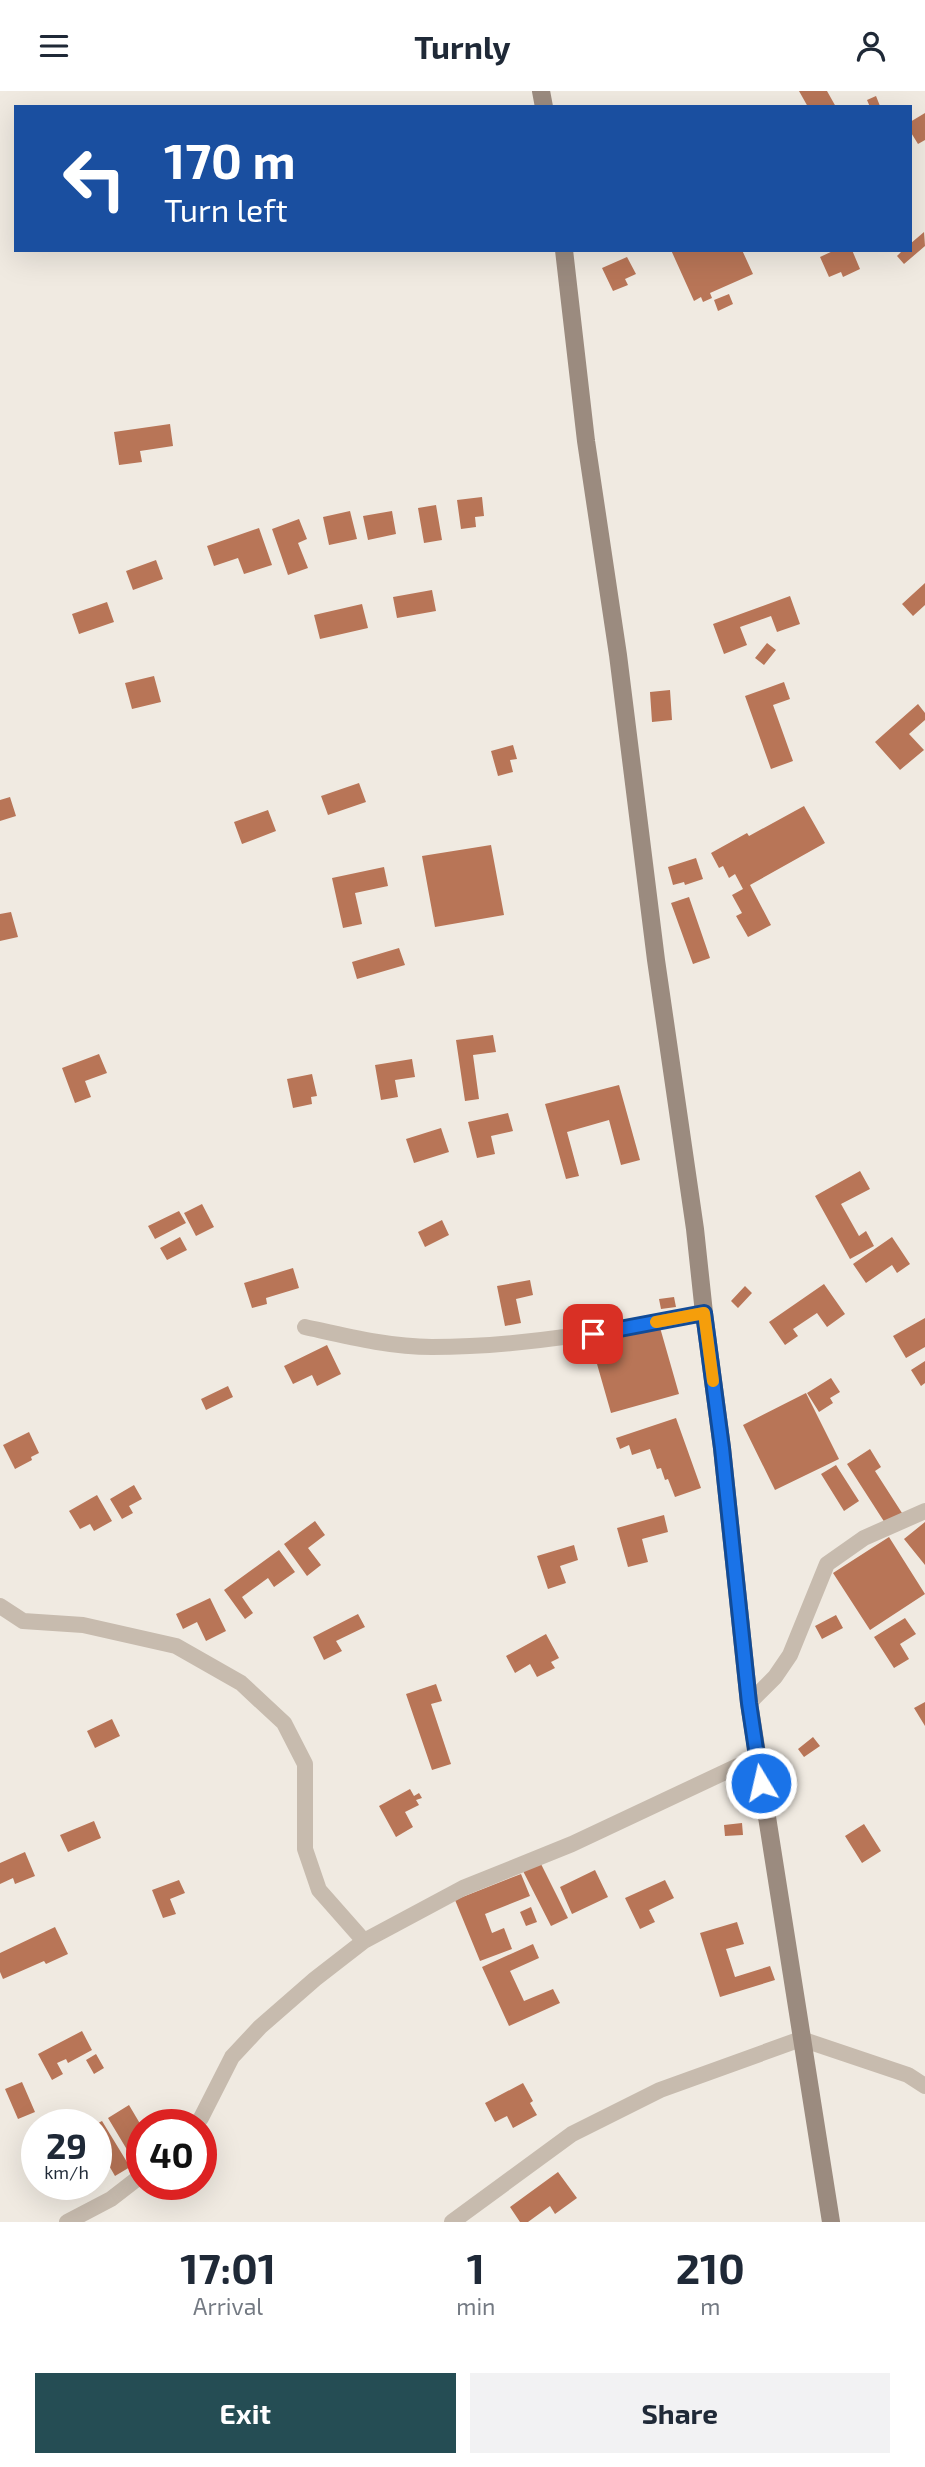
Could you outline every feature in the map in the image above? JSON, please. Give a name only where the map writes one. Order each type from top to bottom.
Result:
[{"type":"street","points":[[564,252],[586,440],[618,655],[656,960],[695,1229],[749,1703],[831,2222]]},
{"type":"street","points":[[305,1327],[371,1341],[431,1347],[593,1334],[704,1313]]},
{"type":"street","points":[[749,1703],[775,1677],[790,1655],[827,1564],[864,1538],[925,1511]]},
{"type":"street","points":[[0,1606],[23,1621],[83,1625],[176,1646],[241,1683],[284,1723],[305,1763],[305,1849],[319,1891],[364,1941]]},
{"type":"street","points":[[206,2109],[232,2057],[260,2027],[364,1941],[463,1888],[572,1844],[757,1757]]},
{"type":"street","points":[[452,2222],[572,2134],[660,2089],[801,2039],[908,2075],[925,2086]]},
{"type":"street","points":[[67,2222],[111,2199],[126,2187]]},
{"type":"building","points":[[799,91],[827,91],[835,105],[807,105]]},
{"type":"building","points":[[876,96],[880,105],[869,105],[867,100]]},
{"type":"building","points":[[925,113],[925,140],[918,144],[912,134],[912,121]]},
{"type":"building","points":[[924,232],[925,246],[904,264],[897,256],[901,252],[912,252],[912,242]]},
{"type":"building","points":[[672,252],[743,252],[753,274],[710,293],[712,298],[703,302],[701,297],[694,301]]},
{"type":"building","points":[[831,252],[853,252],[860,269],[843,277],[841,272],[829,277],[820,257]]},
{"type":"building","points":[[627,257],[636,274],[625,279],[628,285],[613,291],[602,268]]},
{"type":"building","points":[[729,294],[733,304],[718,311],[714,300]]},
{"type":"building","points":[[170,424],[173,446],[140,451],[142,462],[119,465],[114,432]]},
{"type":"building","points":[[482,497],[484,516],[475,517],[476,527],[461,529],[457,500]]},
{"type":"building","points":[[436,505],[442,540],[424,543],[418,508]]},
{"type":"building","points":[[350,511],[357,539],[329,545],[323,517]]},
{"type":"building","points":[[392,511],[396,534],[368,540],[363,516]]},
{"type":"building","points":[[299,519],[307,539],[298,543],[308,568],[288,575],[272,529]]},
{"type":"building","points":[[259,528],[272,565],[244,574],[238,558],[214,566],[207,546]]},
{"type":"building","points":[[156,560],[163,579],[133,590],[126,571]]},
{"type":"building","points":[[925,583],[925,605],[913,616],[902,604]]},
{"type":"building","points":[[432,590],[436,611],[397,618],[393,597]]},
{"type":"building","points":[[790,596],[800,624],[777,632],[771,616],[740,627],[747,645],[724,654],[713,624]]},
{"type":"building","points":[[107,602],[114,622],[79,634],[72,614]]},
{"type":"building","points":[[362,604],[368,628],[320,639],[314,615]]},
{"type":"building","points":[[767,643],[776,650],[764,665],[755,658]]},
{"type":"building","points":[[154,676],[161,702],[132,709],[125,683]]},
{"type":"building","points":[[784,682],[790,699],[773,705],[793,761],[771,769],[745,696]]},
{"type":"building","points":[[670,690],[672,720],[652,722],[650,692]]},
{"type":"building","points":[[918,704],[925,713],[925,720],[909,734],[924,750],[900,770],[875,742]]},
{"type":"building","points":[[513,745],[517,759],[510,760],[513,772],[498,776],[491,751]]},
{"type":"building","points":[[359,783],[366,802],[328,815],[321,796]]},
{"type":"building","points":[[10,797],[16,816],[0,821],[0,800]]},
{"type":"building","points":[[804,806],[825,843],[750,885],[771,925],[748,937],[736,916],[742,913],[732,895],[743,889],[735,874],[729,878],[723,866],[719,868],[711,853]]},
{"type":"building","points":[[268,810],[276,831],[242,844],[234,822]]},
{"type":"building","points":[[491,845],[504,915],[435,927],[422,856]]},
{"type":"building","points":[[696,858],[703,879],[685,885],[684,882],[673,885],[668,867]]},
{"type":"building","points":[[384,867],[388,886],[355,893],[362,924],[343,928],[332,878]]},
{"type":"building","points":[[689,897],[710,958],[693,964],[671,903]]},
{"type":"building","points":[[11,912],[18,937],[0,941],[0,914]]},
{"type":"building","points":[[399,948],[405,965],[357,979],[352,962]]},
{"type":"building","points":[[493,1035],[496,1052],[473,1055],[479,1099],[465,1101],[456,1040]]},
{"type":"building","points":[[99,1054],[107,1073],[85,1081],[91,1097],[75,1103],[62,1068]]},
{"type":"building","points":[[412,1059],[415,1077],[395,1080],[398,1097],[381,1100],[375,1065]]},
{"type":"building","points":[[312,1074],[317,1096],[311,1097],[312,1104],[293,1108],[287,1079]]},
{"type":"building","points":[[619,1085],[640,1160],[621,1165],[609,1120],[567,1132],[579,1176],[566,1179],[545,1104]]},
{"type":"building","points":[[508,1113],[513,1131],[491,1136],[495,1154],[477,1158],[468,1122]]},
{"type":"building","points":[[441,1128],[449,1152],[414,1163],[406,1139]]},
{"type":"building","points":[[860,1171],[870,1189],[841,1204],[859,1236],[866,1231],[874,1246],[850,1259],[815,1196]]},
{"type":"building","points":[[202,1204],[214,1227],[196,1236],[184,1213]]},
{"type":"building","points":[[179,1211],[186,1223],[155,1239],[148,1226]]},
{"type":"building","points":[[442,1220],[449,1235],[425,1247],[418,1232]]},
{"type":"building","points":[[180,1237],[187,1250],[167,1260],[160,1248]]},
{"type":"building","points":[[892,1237],[910,1264],[897,1273],[892,1265],[866,1283],[853,1264]]},
{"type":"building","points":[[293,1268],[299,1288],[266,1298],[267,1304],[252,1308],[244,1283]]},
{"type":"building","points":[[530,1280],[533,1295],[516,1299],[521,1323],[505,1326],[497,1286]]},
{"type":"building","points":[[824,1284],[845,1314],[827,1327],[817,1313],[793,1329],[798,1336],[785,1345],[769,1322]]},
{"type":"building","points":[[745,1286],[752,1293],[738,1308],[731,1301]]},
{"type":"building","points":[[674,1297],[676,1307],[661,1309],[659,1299]]},
{"type":"building","points":[[925,1318],[925,1347],[906,1358],[893,1336]]},
{"type":"building","points":[[659,1324],[679,1394],[611,1413],[591,1343]]},
{"type":"building","points":[[327,1345],[341,1374],[317,1386],[312,1375],[293,1384],[284,1366]]},
{"type":"building","points":[[925,1361],[925,1383],[921,1386],[911,1370]]},
{"type":"building","points":[[831,1378],[840,1392],[830,1398],[833,1403],[819,1412],[807,1393]]},
{"type":"building","points":[[228,1386],[233,1397],[206,1410],[201,1399]]},
{"type":"building","points":[[806,1393],[839,1459],[775,1490],[743,1425]]},
{"type":"building","points":[[676,1418],[701,1488],[675,1497],[661,1468],[657,1469],[650,1449],[632,1455],[629,1445],[620,1449],[616,1438]]},
{"type":"building","points":[[29,1432],[39,1453],[15,1469],[3,1445]]},
{"type":"building","points":[[870,1449],[881,1467],[875,1471],[902,1513],[885,1523],[847,1464]]},
{"type":"building","points":[[836,1465],[859,1501],[844,1511],[821,1474]]},
{"type":"building","points":[[134,1485],[142,1499],[129,1506],[133,1513],[122,1519],[110,1499]]},
{"type":"building","points":[[97,1495],[112,1521],[94,1531],[90,1524],[80,1529],[69,1511]]},
{"type":"building","points":[[664,1515],[668,1532],[642,1539],[648,1562],[628,1567],[617,1528]]},
{"type":"building","points":[[315,1521],[325,1535],[308,1548],[321,1565],[307,1576],[284,1544]]},
{"type":"building","points":[[925,1522],[925,1565],[904,1539]]},
{"type":"building","points":[[889,1537],[925,1594],[870,1630],[833,1573]]},
{"type":"building","points":[[574,1545],[578,1560],[560,1566],[566,1583],[548,1589],[537,1556]]},
{"type":"building","points":[[279,1550],[295,1572],[274,1587],[268,1578],[242,1597],[253,1613],[245,1619],[224,1590]]},
{"type":"building","points":[[210,1598],[226,1631],[206,1641],[197,1622],[183,1629],[176,1614]]},
{"type":"building","points":[[358,1614],[365,1627],[336,1641],[342,1651],[324,1660],[313,1637]]},
{"type":"building","points":[[836,1615],[843,1628],[822,1639],[815,1626]]},
{"type":"building","points":[[905,1618],[916,1634],[900,1644],[909,1659],[894,1668],[874,1637]]},
{"type":"building","points":[[546,1634],[559,1658],[551,1662],[555,1668],[537,1677],[530,1664],[515,1673],[506,1656]]},
{"type":"building","points":[[436,1684],[442,1701],[431,1704],[451,1764],[432,1770],[406,1694]]},
{"type":"building","points":[[925,1702],[925,1726],[914,1708]]},
{"type":"building","points":[[112,1719],[120,1736],[95,1748],[87,1731]]},
{"type":"building","points":[[813,1737],[820,1746],[804,1757],[798,1749]]},
{"type":"building","points":[[410,1789],[414,1796],[419,1793],[422,1798],[416,1800],[419,1805],[405,1812],[413,1827],[396,1837],[379,1806]]},
{"type":"building","points":[[94,1821],[101,1838],[68,1852],[60,1835]]},
{"type":"building","points":[[742,1823],[743,1835],[725,1836],[724,1825]]},
{"type":"building","points":[[864,1824],[881,1851],[862,1863],[845,1836]]},
{"type":"building","points":[[25,1852],[35,1876],[15,1884],[13,1878],[0,1884],[0,1863]]},
{"type":"building","points":[[540,1862],[568,1918],[551,1926],[523,1871]]},
{"type":"building","points":[[595,1870],[608,1897],[572,1914],[560,1887]]},
{"type":"building","points":[[521,1874],[530,1896],[485,1914],[492,1933],[504,1928],[512,1949],[480,1961],[455,1900]]},
{"type":"building","points":[[179,1880],[185,1893],[170,1899],[176,1914],[163,1918],[152,1890]]},
{"type":"building","points":[[665,1880],[674,1898],[649,1910],[655,1922],[640,1929],[625,1898]]},
{"type":"building","points":[[531,1907],[537,1922],[526,1926],[520,1912]]},
{"type":"building","points":[[737,1922],[744,1944],[726,1949],[735,1977],[770,1966],[775,1980],[720,1997],[700,1933]]},
{"type":"building","points":[[55,1927],[68,1954],[3,1979],[0,1972],[0,1953]]},
{"type":"building","points":[[533,1944],[539,1958],[510,1971],[524,2001],[553,1989],[560,2003],[509,2026],[482,1967]]},
{"type":"building","points":[[82,2031],[92,2050],[68,2063],[66,2059],[57,2063],[63,2074],[52,2080],[38,2054]]},
{"type":"building","points":[[96,2054],[104,2068],[94,2074],[86,2060]]},
{"type":"building","points":[[22,2082],[34,2109],[21,2109],[21,2118],[18,2119],[5,2089]]},
{"type":"building","points":[[523,2083],[537,2115],[513,2128],[507,2116],[495,2122],[485,2103]]},
{"type":"building","points":[[129,2105],[131,2109],[126,2109],[126,2148],[112,2125],[112,2116]]},
{"type":"building","points":[[112,2137],[126,2160],[126,2169],[115,2176],[112,2171]]},
{"type":"building","points":[[558,2172],[577,2198],[555,2214],[550,2206],[528,2222],[520,2222],[510,2207]]},
{"type":"slow traffic","points":[[656,1322],[704,1313],[713,1381]]},
{"type":"route","points":[[593,1334],[704,1313],[722,1448],[749,1703],[761,1783]]}]
